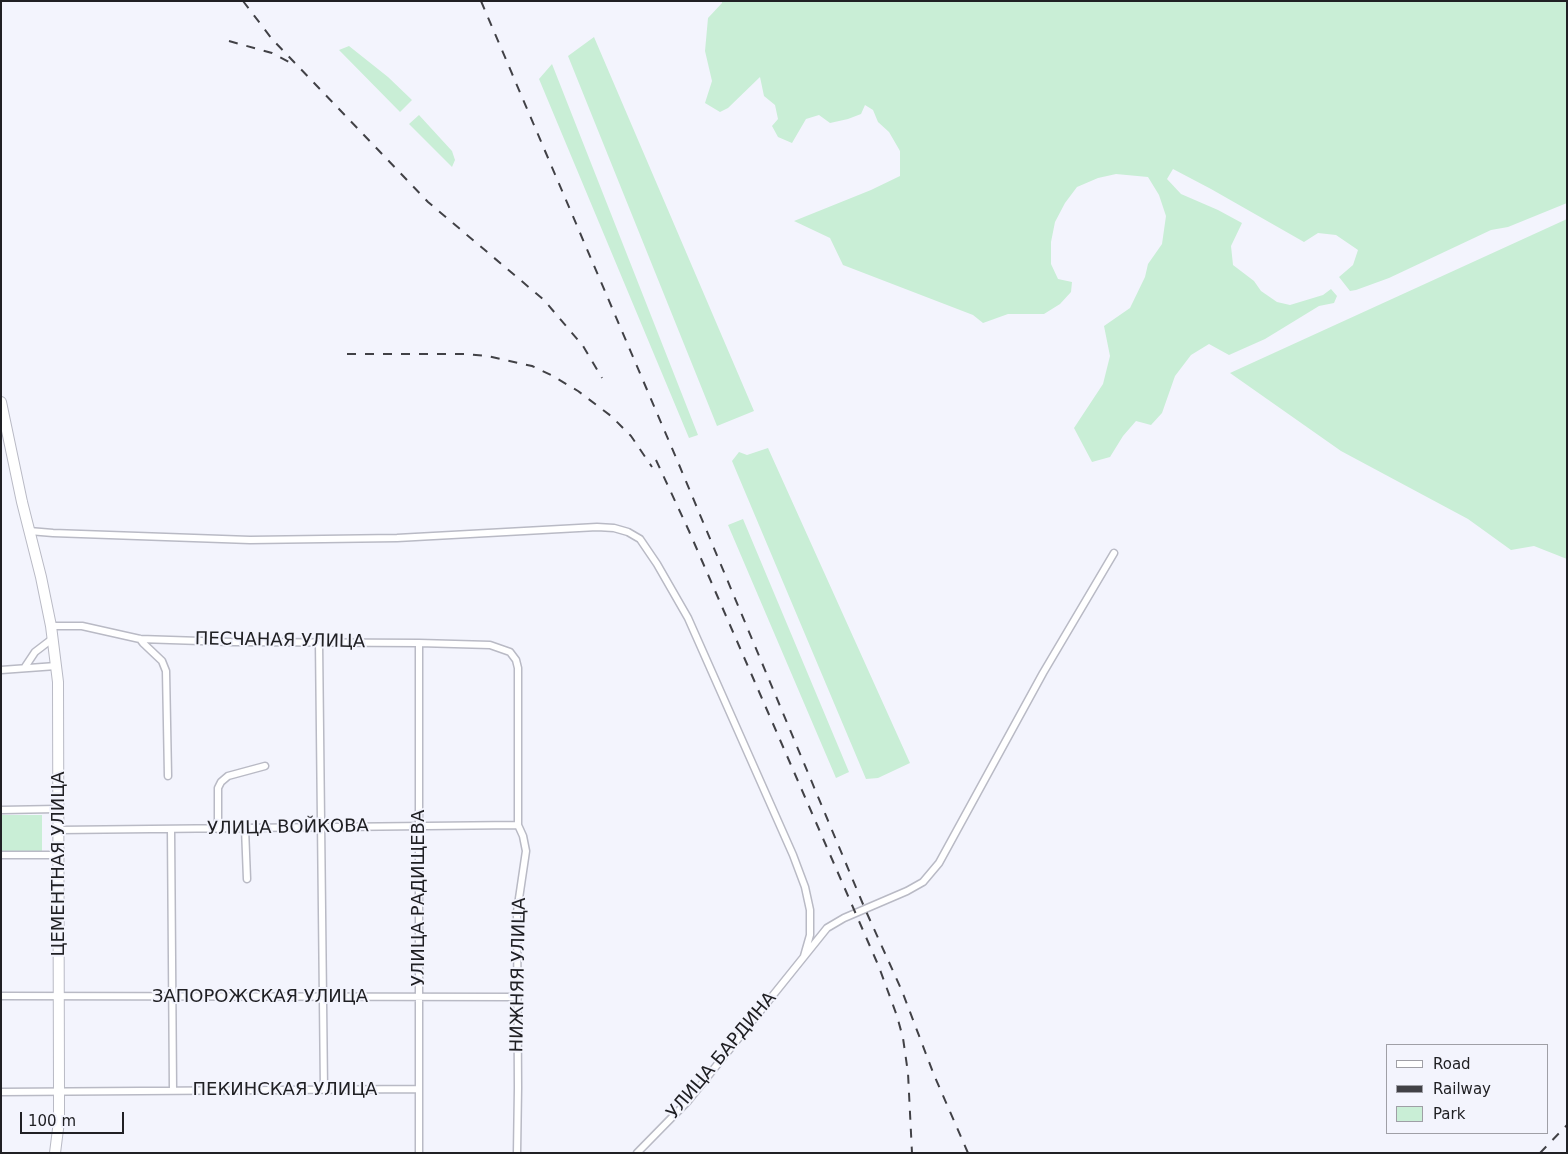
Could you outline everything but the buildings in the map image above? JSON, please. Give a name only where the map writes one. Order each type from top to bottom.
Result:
[{"type":"main road","name":"ЦЕМЕНТНАЯ УЛИЦА","points":[[1,402],[51,626],[58,682],[59,1121],[55,1153]]},
{"type":"street","points":[[29,531],[53,534],[250,540],[397,538],[597,527],[614,528],[628,532],[640,539],[657,564],[688,618],[793,855],[805,887],[810,910],[810,935],[804,956]]},
{"type":"street","name":"УЛИЦА БАРДИНА","points":[[637,1153],[688,1101],[827,928],[844,918],[907,891],[923,882],[938,863],[1043,674],[1114,553]]},
{"type":"street","name":"ПЕСЧАНАЯ УЛИЦА","points":[[51,626],[82,626],[140,639],[490,645],[510,652]]},
{"type":"street","points":[[25,668],[35,652],[52,639]]},
{"type":"street","points":[[140,639],[162,661],[166,671],[168,776]]},
{"type":"street","points":[[320,642],[324,1090]]},
{"type":"street","name":"УЛИЦА РАДИЩЕВА","points":[[419,643],[419,1153]]},
{"type":"street","name":"НИЖНЯЯ УЛИЦА","points":[[510,652],[516,660],[518,668],[518,825],[524,836],[526,851],[517,912],[517,1153]]},
{"type":"street","points":[[1,670],[56,666]]},
{"type":"street","points":[[218,829],[218,788],[221,782],[228,776],[265,766]]},
{"type":"street","points":[[1,810],[58,809]]},
{"type":"street","name":"УЛИЦА ВОЙКОВА","points":[[58,830],[518,825]]},
{"type":"street","points":[[245,828],[247,879]]},
{"type":"street","points":[[171,829],[172,1090]]},
{"type":"street","points":[[1,855],[58,855]]},
{"type":"street","name":"ЗАПОРОЖСКАЯ УЛИЦА","points":[[1,996],[518,997]]},
{"type":"street","name":"ПЕКИНСКАЯ УЛИЦА","points":[[1,1092],[419,1089]]},
{"type":"green space","points":[[722,1],[1567,1],[1567,203],[1508,227],[1491,230],[1389,278],[1350,291],[1339,277],[1353,265],[1358,250],[1336,235],[1318,233],[1304,242],[1173,169],[1167,179],[1181,194],[1242,223],[1231,246],[1233,265],[1254,281],[1261,291],[1277,302],[1290,305],[1323,295],[1331,289],[1337,296],[1334,303],[1319,306],[1265,339],[1229,355],[1209,344],[1191,355],[1175,376],[1162,413],[1151,425],[1136,421],[1123,436],[1110,457],[1092,462],[1074,428],[1103,384],[1110,356],[1104,326],[1130,308],[1145,277],[1148,264],[1162,244],[1166,216],[1159,195],[1148,177],[1116,174],[1098,178],[1077,187],[1065,203],[1055,222],[1051,242],[1051,264],[1058,279],[1072,282],[1071,292],[1060,304],[1044,314],[1008,314],[983,323],[973,315],[843,265],[830,238],[794,221],[871,190],[900,176],[900,151],[889,132],[878,122],[873,110],[865,105],[861,114],[848,119],[830,123],[819,115],[806,119],[792,143],[778,137],[772,126],[778,119],[775,105],[764,96],[760,77],[728,108],[720,112],[705,103],[712,81],[705,51],[708,18]]},
{"type":"green space","points":[[594,37],[754,411],[717,426],[568,56]]},
{"type":"green space","points":[[349,46],[388,77],[412,100],[400,112],[339,50]]},
{"type":"green space","points":[[552,64],[698,435],[689,438],[539,79]]},
{"type":"green space","points":[[419,115],[452,151],[455,160],[452,167],[409,124]]},
{"type":"green space","points":[[1567,219],[1567,559],[1534,546],[1511,550],[1468,519],[1341,451],[1230,373]]},
{"type":"green space","points":[[768,448],[910,763],[878,778],[866,779],[732,461],[739,452],[747,455]]},
{"type":"green space","points":[[743,519],[849,772],[836,778],[728,525]]},
{"type":"green space","points":[[1,815],[42,815],[42,851],[1,852]]},
{"type":"railway","points":[[243,1],[272,39],[428,202],[544,300],[583,346],[602,378]]},
{"type":"railway","points":[[481,1],[680,467],[865,909],[902,991],[934,1075],[968,1153]]},
{"type":"railway","points":[[229,41],[272,53],[291,63]]},
{"type":"railway","points":[[347,354],[466,354],[487,356],[532,366],[578,391],[611,416],[631,436],[652,467]]},
{"type":"railway","points":[[656,460],[689,531],[879,967],[903,1038],[908,1073],[912,1153]]},
{"type":"railway","points":[[1540,1153],[1567,1125]]}]
